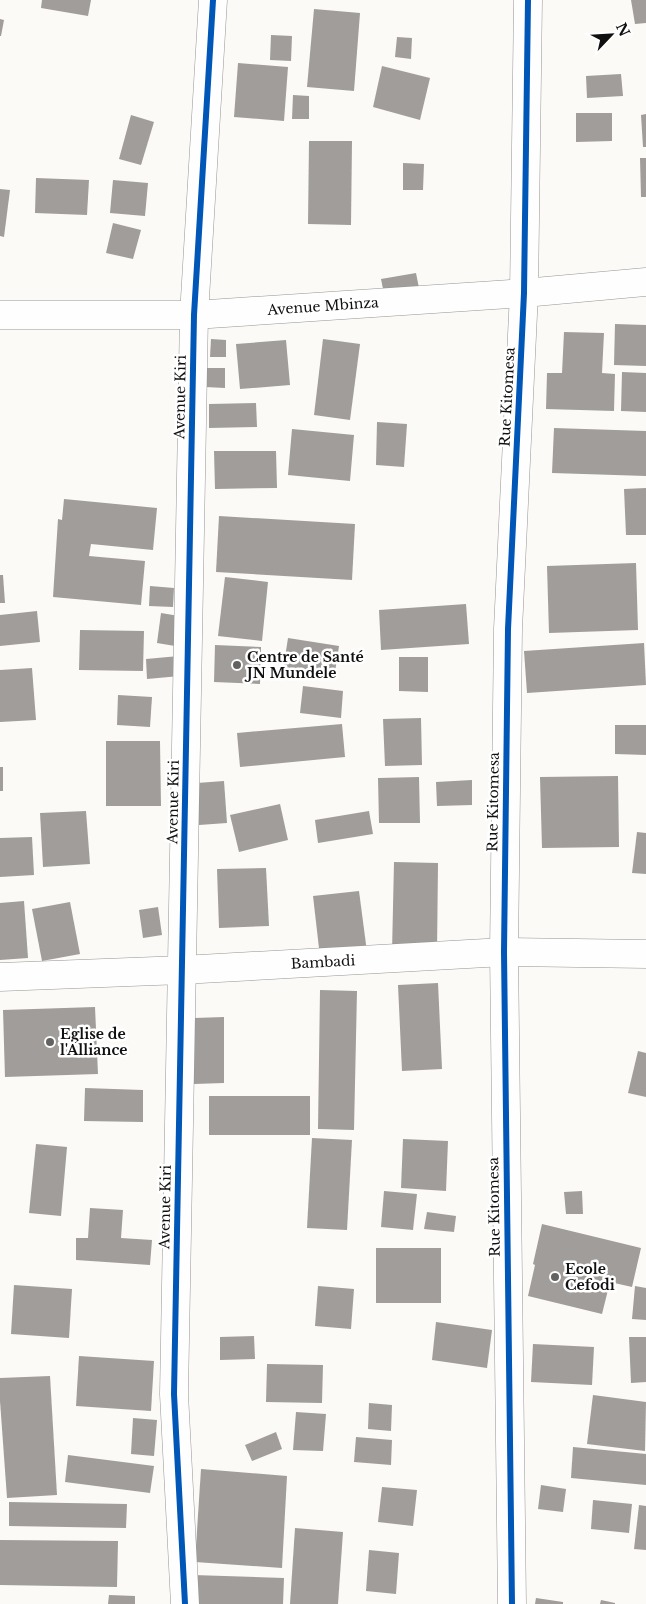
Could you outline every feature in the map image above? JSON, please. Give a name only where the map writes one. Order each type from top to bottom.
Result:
[{"type":"street","name":"Avenue Kiri","points":[[185,1604],[174,1394],[194,315],[213,0]]},
{"type":"street","name":"Rue Kitomesa","points":[[512,1604],[504,952],[508,629],[524,293],[528,0]]},
{"type":"street","name":"Avenue Mbinza","points":[[0,314],[194,315],[524,293],[646,282]]},
{"type":"street","name":"Bambadi","points":[[0,977],[182,970],[504,952],[646,954]]},
{"type":"building","points":[[42,0],[91,0],[88,16],[41,8]]},
{"type":"building","points":[[631,0],[646,0],[646,23],[635,24]]},
{"type":"building","points":[[314,9],[360,13],[354,91],[307,87]]},
{"type":"building","points":[[0,19],[4,20],[1,36],[0,36]]},
{"type":"building","points":[[271,35],[292,36],[291,61],[270,60]]},
{"type":"building","points":[[397,37],[412,38],[411,59],[395,57]]},
{"type":"building","points":[[238,63],[288,67],[284,121],[234,117]]},
{"type":"building","points":[[382,66],[430,78],[420,120],[373,107]]},
{"type":"building","points":[[621,74],[623,96],[587,98],[586,76]]},
{"type":"building","points":[[293,95],[309,96],[309,119],[292,119]]},
{"type":"building","points":[[576,113],[612,113],[612,141],[576,142]]},
{"type":"building","points":[[646,114],[646,147],[643,147],[641,115]]},
{"type":"building","points":[[131,115],[154,122],[141,165],[119,159]]},
{"type":"building","points":[[309,141],[352,141],[351,225],[308,224]]},
{"type":"building","points":[[640,158],[646,158],[646,197],[641,197]]},
{"type":"building","points":[[403,163],[424,164],[423,190],[403,190]]},
{"type":"building","points":[[36,178],[89,180],[87,215],[35,213]]},
{"type":"building","points":[[113,180],[148,183],[145,216],[110,213]]},
{"type":"building","points":[[0,189],[10,190],[4,237],[0,236]]},
{"type":"building","points":[[113,223],[141,230],[133,259],[106,253]]},
{"type":"building","points":[[416,273],[420,293],[385,299],[381,279]]},
{"type":"building","points":[[615,324],[646,325],[646,366],[614,365]]},
{"type":"building","points":[[564,332],[604,333],[602,373],[615,374],[614,411],[546,409],[547,373],[562,373]]},
{"type":"building","points":[[211,339],[226,340],[226,357],[210,357]]},
{"type":"building","points":[[323,339],[360,344],[350,420],[314,415]]},
{"type":"building","points":[[286,340],[290,385],[240,389],[236,344]]},
{"type":"building","points":[[206,368],[225,368],[225,388],[205,387]]},
{"type":"building","points":[[622,372],[646,373],[646,412],[621,411]]},
{"type":"building","points":[[256,403],[257,427],[209,428],[209,404]]},
{"type":"building","points":[[377,422],[407,424],[404,467],[376,465]]},
{"type":"building","points":[[554,428],[646,431],[646,476],[552,473]]},
{"type":"building","points":[[292,429],[354,435],[350,481],[288,475]]},
{"type":"building","points":[[214,451],[276,451],[277,488],[215,489]]},
{"type":"building","points":[[646,488],[646,535],[626,535],[624,489]]},
{"type":"building","points":[[64,499],[157,508],[153,550],[91,544],[89,556],[145,561],[141,605],[53,597],[58,519],[62,520]]},
{"type":"building","points":[[219,516],[355,524],[352,580],[216,572]]},
{"type":"building","points":[[636,563],[638,630],[549,633],[547,566]]},
{"type":"building","points":[[0,575],[3,575],[5,603],[0,603]]},
{"type":"building","points":[[225,577],[268,582],[262,641],[218,636]]},
{"type":"building","points":[[150,586],[174,588],[173,607],[149,606]]},
{"type":"building","points":[[466,604],[469,644],[381,650],[379,610]]},
{"type":"building","points":[[37,611],[40,642],[0,646],[0,615]]},
{"type":"building","points":[[161,613],[179,616],[175,646],[157,643]]},
{"type":"building","points":[[80,630],[144,631],[143,671],[79,670]]},
{"type":"building","points":[[288,638],[339,646],[334,678],[283,670]]},
{"type":"building","points":[[644,643],[646,685],[527,693],[524,651]]},
{"type":"building","name":"Centre de Santé JN Mundele","points":[[215,645],[261,647],[260,684],[214,682]]},
{"type":"building","points":[[179,656],[180,676],[147,679],[146,659]]},
{"type":"building","points":[[399,657],[428,657],[428,692],[399,691]]},
{"type":"building","points":[[32,668],[36,720],[0,722],[0,670]]},
{"type":"building","points":[[303,686],[343,691],[341,718],[300,713]]},
{"type":"building","points":[[118,695],[152,697],[150,727],[117,725]]},
{"type":"building","points":[[421,718],[422,765],[385,766],[383,719]]},
{"type":"building","points":[[342,724],[345,757],[240,767],[237,733]]},
{"type":"building","points":[[615,725],[646,725],[646,755],[615,754]]},
{"type":"building","points":[[106,741],[160,741],[161,806],[106,806]]},
{"type":"building","points":[[0,767],[3,767],[3,791],[0,791]]},
{"type":"building","points":[[618,776],[619,847],[542,848],[540,777]]},
{"type":"building","points":[[419,777],[420,823],[379,823],[378,778]]},
{"type":"building","points":[[472,780],[472,805],[437,806],[436,782]]},
{"type":"building","points":[[224,781],[227,823],[199,825],[197,783]]},
{"type":"building","points":[[280,804],[288,840],[239,852],[230,815]]},
{"type":"building","points":[[86,811],[90,864],[43,867],[40,813]]},
{"type":"building","points":[[369,811],[373,834],[318,843],[315,820]]},
{"type":"building","points":[[637,832],[646,833],[646,874],[632,873]]},
{"type":"building","points":[[32,837],[34,875],[0,877],[0,838]]},
{"type":"building","points":[[394,862],[438,863],[437,953],[392,952]]},
{"type":"building","points":[[266,868],[269,926],[219,928],[217,869]]},
{"type":"building","points":[[359,891],[367,952],[320,957],[313,896]]},
{"type":"building","points":[[24,901],[28,958],[0,960],[0,903]]},
{"type":"building","points":[[70,902],[80,954],[42,961],[32,909]]},
{"type":"building","points":[[158,907],[162,935],[143,938],[139,910]]},
{"type":"building","points":[[438,983],[442,1069],[402,1071],[398,985]]},
{"type":"building","points":[[320,990],[357,991],[354,1130],[318,1129]]},
{"type":"building","name":"Eglise de l'Alliance","points":[[95,1007],[98,1074],[5,1077],[3,1010]]},
{"type":"building","points":[[224,1017],[224,1083],[194,1084],[194,1018]]},
{"type":"building","points":[[638,1051],[646,1053],[646,1097],[628,1093]]},
{"type":"building","points":[[85,1088],[143,1090],[143,1122],[84,1121]]},
{"type":"building","points":[[209,1096],[310,1096],[310,1135],[209,1135]]},
{"type":"building","points":[[312,1138],[352,1140],[347,1230],[307,1228]]},
{"type":"building","points":[[403,1139],[448,1141],[446,1191],[401,1188]]},
{"type":"building","points":[[36,1144],[67,1147],[61,1216],[29,1213]]},
{"type":"building","points":[[384,1191],[417,1194],[413,1230],[381,1227]]},
{"type":"building","points":[[582,1191],[583,1214],[566,1214],[564,1192]]},
{"type":"building","points":[[90,1208],[123,1210],[121,1238],[152,1240],[150,1265],[76,1260],[76,1238],[88,1238]]},
{"type":"building","points":[[427,1212],[456,1216],[454,1232],[424,1229]]},
{"type":"building","points":[[542,1224],[641,1248],[632,1287],[610,1282],[602,1314],[528,1296]]},
{"type":"building","points":[[376,1248],[441,1248],[441,1303],[376,1303]]},
{"type":"building","points":[[14,1285],[72,1289],[69,1338],[11,1334]]},
{"type":"building","points":[[318,1286],[354,1289],[351,1329],[315,1326]]},
{"type":"building","points":[[635,1286],[646,1288],[646,1320],[632,1319]]},
{"type":"building","points":[[436,1322],[492,1330],[487,1368],[432,1360]]},
{"type":"building","points":[[254,1336],[255,1359],[220,1360],[220,1337]]},
{"type":"building","points":[[629,1337],[646,1337],[646,1382],[631,1383]]},
{"type":"building","points":[[533,1344],[594,1347],[592,1385],[531,1382]]},
{"type":"building","points":[[79,1356],[154,1361],[151,1411],[76,1406]]},
{"type":"building","points":[[267,1364],[323,1365],[322,1403],[266,1402]]},
{"type":"building","points":[[50,1376],[57,1495],[7,1498],[0,1378]]},
{"type":"building","points":[[593,1395],[646,1402],[645,1451],[587,1444]]},
{"type":"building","points":[[369,1403],[392,1405],[391,1431],[368,1429]]},
{"type":"building","points":[[296,1412],[326,1414],[323,1451],[293,1450]]},
{"type":"building","points":[[133,1418],[157,1420],[154,1456],[131,1454]]},
{"type":"building","points":[[276,1432],[282,1449],[252,1461],[245,1445]]},
{"type":"building","points":[[356,1437],[392,1440],[391,1465],[354,1462]]},
{"type":"building","points":[[573,1447],[646,1454],[646,1485],[571,1478]]},
{"type":"building","points":[[68,1455],[154,1466],[150,1493],[65,1482]]},
{"type":"building","points":[[201,1469],[287,1476],[282,1568],[195,1562]]},
{"type":"building","points":[[541,1485],[566,1489],[563,1512],[538,1509]]},
{"type":"building","points":[[382,1487],[417,1490],[413,1526],[378,1522]]},
{"type":"building","points":[[593,1500],[632,1504],[629,1533],[591,1529]]},
{"type":"building","points":[[9,1502],[127,1504],[126,1528],[9,1526]]},
{"type":"building","points":[[639,1505],[646,1506],[646,1550],[634,1549]]},
{"type":"building","points":[[295,1528],[343,1532],[338,1604],[290,1604]]},
{"type":"building","points":[[0,1540],[118,1541],[117,1587],[0,1585]]},
{"type":"building","points":[[369,1550],[399,1553],[396,1594],[366,1591]]},
{"type":"building","points":[[193,1575],[284,1578],[283,1604],[192,1604]]},
{"type":"building","points":[[109,1595],[135,1596],[135,1604],[108,1604]]},
{"type":"building","points":[[536,1598],[563,1602],[563,1604],[535,1604]]},
{"type":"building","points":[[601,1600],[615,1603],[615,1604],[600,1604]]},
{"type":"cycle path","points":[[185,1604],[174,1394],[194,315],[213,0]]},
{"type":"cycle path","points":[[512,1604],[504,952],[508,629],[524,293],[528,0]]},
{"type":"place","name":"Centre de Santé JN Mundele","points":[[237,665]]},
{"type":"place","name":"Eglise de l'Alliance","points":[[50,1042]]},
{"type":"place","name":"Ecole Cefodi","points":[[555,1277]]}]
